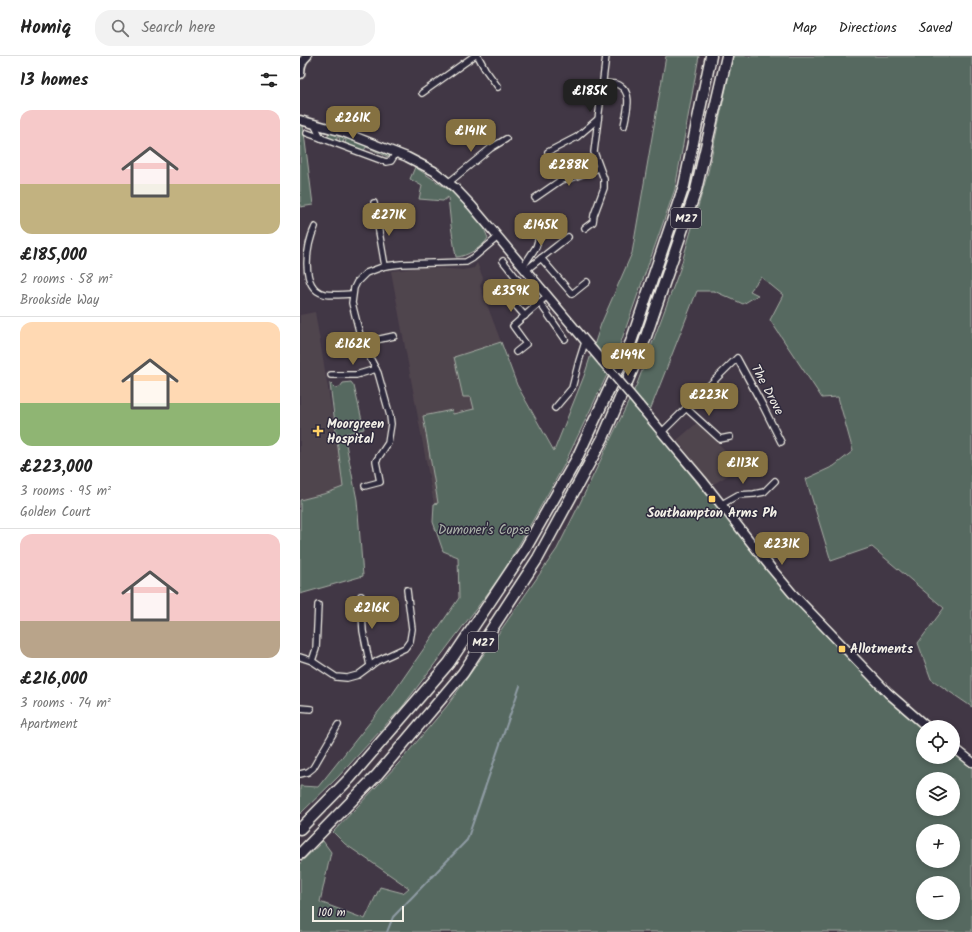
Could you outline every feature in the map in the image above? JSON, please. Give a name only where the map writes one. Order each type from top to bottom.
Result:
[{"type":"highway","name":"M27","points":[[300,829],[350,778],[449,663],[524,551],[576,460],[631,342],[684,186],[711,56]]},
{"type":"highway","name":"M27","points":[[300,854],[377,775],[463,673],[538,558],[603,438],[643,346],[696,190],[727,56]]},
{"type":"street","points":[[300,74],[300,68],[304,58],[307,56]]},
{"type":"street","points":[[422,93],[474,56]]},
{"type":"street","points":[[478,56],[485,69],[498,86]]},
{"type":"street","points":[[585,228],[593,222],[594,215],[604,188],[604,179],[594,152],[606,56]]},
{"type":"street","points":[[603,83],[618,85],[627,92],[629,100],[624,126]]},
{"type":"street","points":[[548,152],[577,137],[598,119]]},
{"type":"street","points":[[300,120],[343,132],[407,157],[434,172],[472,206],[722,504],[792,593],[888,693],[919,720]]},
{"type":"street","points":[[314,124],[321,138]]},
{"type":"street","points":[[307,133],[386,162],[391,161],[396,153]]},
{"type":"street","points":[[448,183],[491,148],[506,138]]},
{"type":"street","points":[[535,198],[561,180],[599,168]]},
{"type":"street","points":[[374,203],[386,266]]},
{"type":"street","points":[[375,211],[386,210]]},
{"type":"street","points":[[533,219],[541,231]]},
{"type":"street","points":[[524,269],[536,247],[541,231],[556,219]]},
{"type":"street","points":[[315,227],[307,246],[306,264],[312,287],[316,291],[325,294],[352,294]]},
{"type":"street","points":[[365,486],[380,482],[376,461],[388,443],[391,424],[388,405],[376,368],[362,344],[352,303],[352,294],[357,282],[363,275],[371,270],[386,266],[466,262],[498,237]]},
{"type":"street","points":[[524,269],[568,238]]},
{"type":"street","points":[[541,258],[572,294],[587,282]]},
{"type":"street","points":[[503,261],[539,304],[565,339]]},
{"type":"street","points":[[516,352],[526,344],[513,326],[548,296]]},
{"type":"street","points":[[510,299],[525,316]]},
{"type":"street","points":[[362,344],[394,336]]},
{"type":"street","points":[[555,408],[572,388],[585,342]]},
{"type":"street","name":"The Drove","points":[[662,432],[737,358],[781,442]]},
{"type":"street","points":[[331,375],[356,375],[376,368]]},
{"type":"street","points":[[570,368],[578,369]]},
{"type":"street","points":[[686,408],[720,439],[730,437]]},
{"type":"street","points":[[722,504],[738,495],[764,492],[775,481]]},
{"type":"street","points":[[300,657],[312,661],[336,677],[347,678],[358,675],[378,661],[405,648],[410,641],[412,629],[407,590]]},
{"type":"street","points":[[361,596],[363,631],[370,666]]},
{"type":"street","points":[[312,661],[316,649],[318,605]]},
{"type":"street","points":[[300,708],[311,709]]},
{"type":"street","points":[[300,774],[308,772],[313,768],[338,725]]},
{"type":"street","points":[[960,753],[972,762]]},
{"type":"shaded area","points":[[477,263],[483,278],[480,286],[501,342],[511,389],[503,488],[434,504],[391,271],[423,267],[463,270],[474,268]]},
{"type":"shaded area","name":"Moorgreen Hospital","points":[[315,312],[345,488],[300,500],[300,315]]},
{"type":"shaded area","points":[[697,423],[725,450],[724,452],[737,470],[712,485],[677,440]]},
{"type":"green space","name":"Dumoner's Copse","points":[[666,56],[699,56],[675,189],[616,356],[563,467],[503,573],[403,706],[338,777],[300,814],[300,786],[318,787],[391,696],[459,598],[458,557],[443,551],[433,522],[434,504],[438,503],[423,416],[452,410],[453,414],[474,409],[471,397],[463,397],[454,357],[501,342],[517,385],[554,451],[584,376],[601,324],[632,253]]},
{"type":"green space","points":[[733,56],[972,56],[972,707],[931,679],[918,643],[944,608],[872,547],[831,561],[806,479],[834,466],[853,451],[838,397],[822,398],[770,320],[783,295],[761,277],[750,291],[758,295],[743,304],[714,291],[697,291],[647,418],[681,463],[779,584],[901,711],[916,723],[916,764],[960,764],[960,757],[972,766],[972,932],[300,932],[300,863],[323,841],[331,852],[320,902],[365,919],[380,887],[403,893],[409,888],[345,844],[333,832],[398,764],[447,706],[557,549],[637,384],[680,269],[708,172]]},
{"type":"green space","points":[[300,124],[303,125],[313,205],[300,207]]},
{"type":"green space","points":[[320,129],[370,146],[392,156],[391,158],[366,147],[364,151],[345,144],[346,140],[344,139],[343,143],[340,142],[339,137],[337,137],[337,140],[327,139],[329,133],[320,131]]},
{"type":"green space","points":[[415,167],[452,192],[470,210],[485,228],[488,238],[482,245],[469,253],[456,257],[448,197],[443,201],[419,199],[422,186],[410,179]]},
{"type":"green space","points":[[351,382],[354,386],[364,429],[344,434],[357,500],[363,576],[300,594],[300,500],[343,487],[330,383],[335,388],[340,387],[343,383]]},
{"type":"waterway","points":[[387,932],[393,917],[467,840],[520,686]]},
{"type":"place","name":"Moorgreen Hospital","points":[[318,431]]},
{"type":"place","name":"Southampton Arms Ph","points":[[712,499]]},
{"type":"place","name":"Allotments","points":[[842,649]]}]
